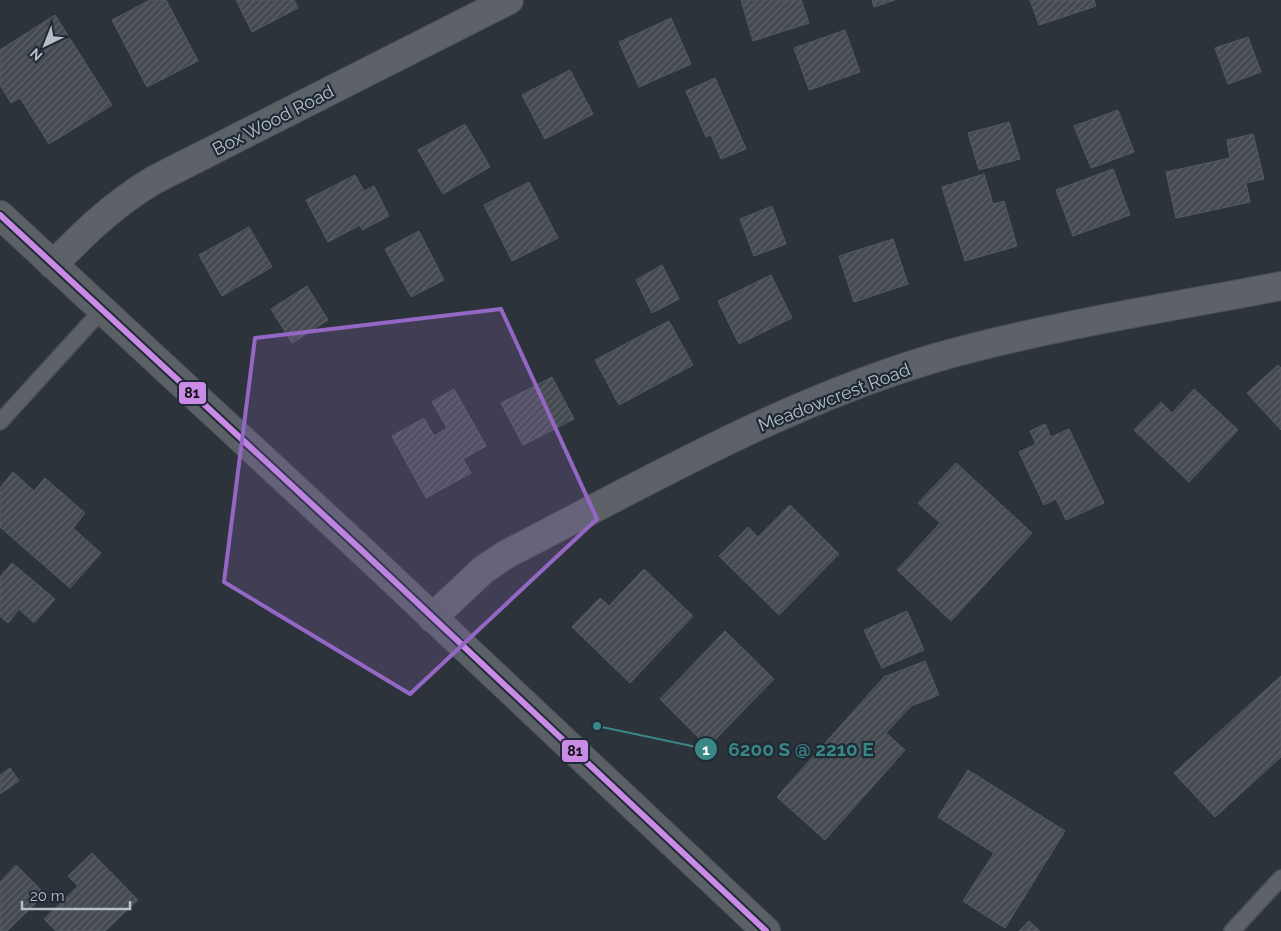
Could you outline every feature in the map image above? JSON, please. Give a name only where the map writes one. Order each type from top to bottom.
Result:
[{"type":"main road","points":[[0,215],[766,931]]},
{"type":"street","name":"Box Wood Road","points":[[53,265],[86,231],[118,203],[154,180],[510,0]]},
{"type":"street","name":"Meadowcrest Road","points":[[432,618],[483,570],[505,555],[739,434],[842,390],[934,359],[1030,334],[1281,286]]},
{"type":"lane","points":[[0,422],[102,310]]},
{"type":"lane","points":[[1232,931],[1281,878]]},
{"type":"highlighted area","points":[[501,309],[597,519],[410,694],[224,582],[255,338]]},
{"type":"building","points":[[150,0],[166,0],[198,61],[147,87],[112,20]]},
{"type":"building","points":[[236,0],[294,0],[298,8],[252,32]]},
{"type":"building","points":[[741,0],[801,0],[809,23],[753,41]]},
{"type":"building","points":[[872,0],[895,0],[874,7]]},
{"type":"building","points":[[1030,0],[1094,0],[1096,6],[1039,25]]},
{"type":"building","points":[[55,15],[112,105],[49,144],[20,98],[11,103],[0,85],[0,50]]},
{"type":"building","points":[[671,18],[691,64],[639,87],[619,42]]},
{"type":"building","points":[[845,30],[860,72],[809,90],[794,48]]},
{"type":"building","points":[[1248,37],[1261,72],[1228,84],[1215,48]]},
{"type":"building","points":[[570,70],[593,114],[545,139],[522,95]]},
{"type":"building","points":[[715,78],[746,149],[721,159],[711,135],[706,137],[686,91]]},
{"type":"building","points":[[1118,110],[1134,152],[1091,168],[1074,126]]},
{"type":"building","points":[[1009,122],[1020,159],[979,170],[968,133]]},
{"type":"building","points":[[465,124],[490,167],[443,194],[418,150]]},
{"type":"building","points":[[1253,134],[1264,179],[1246,183],[1250,202],[1176,218],[1166,172],[1230,158],[1227,140]]},
{"type":"building","points":[[1113,169],[1130,215],[1073,236],[1056,190]]},
{"type":"building","points":[[984,174],[993,204],[1004,201],[1017,246],[965,261],[942,187]]},
{"type":"building","points":[[355,175],[364,191],[374,186],[389,216],[362,230],[360,225],[328,242],[306,200]]},
{"type":"building","points":[[529,182],[558,238],[512,261],[484,205]]},
{"type":"building","points":[[772,206],[786,244],[754,256],[740,219]]},
{"type":"building","points":[[249,227],[272,267],[222,296],[199,255]]},
{"type":"building","points":[[419,231],[444,280],[411,297],[385,249]]},
{"type":"building","points":[[893,239],[908,284],[854,302],[839,256]]},
{"type":"building","points":[[662,265],[679,299],[652,313],[636,280]]},
{"type":"building","points":[[771,275],[792,318],[739,344],[718,301]]},
{"type":"building","points":[[307,286],[328,320],[292,343],[271,309]]},
{"type":"building","points":[[669,321],[693,365],[619,405],[595,360]]},
{"type":"building","points":[[1278,365],[1281,368],[1281,430],[1247,393]]},
{"type":"building","points":[[552,377],[574,419],[523,445],[501,403]]},
{"type":"building","points":[[454,389],[486,446],[463,459],[471,473],[426,498],[392,436],[424,418],[434,436],[447,428],[432,402]]},
{"type":"building","points":[[1194,389],[1238,430],[1189,482],[1134,430],[1161,402],[1172,413]]},
{"type":"building","points":[[1045,424],[1051,437],[1069,429],[1104,503],[1066,520],[1056,499],[1044,505],[1019,452],[1036,444],[1030,431]]},
{"type":"building","points":[[956,463],[1032,533],[951,621],[897,570],[940,523],[918,503]]},
{"type":"building","points":[[13,472],[34,491],[45,478],[85,513],[73,528],[101,553],[70,588],[0,527],[0,488]]},
{"type":"building","points":[[790,505],[839,554],[779,615],[719,556],[748,527],[758,537]]},
{"type":"building","points":[[12,563],[55,599],[34,623],[19,609],[8,623],[0,616],[0,577]]},
{"type":"building","points":[[644,569],[693,616],[630,683],[572,627],[600,598],[609,606]]},
{"type":"building","points":[[907,611],[924,650],[882,668],[864,630]]},
{"type":"building","points":[[725,631],[774,679],[708,747],[660,699]]},
{"type":"building","points":[[925,661],[939,695],[911,706],[886,733],[905,750],[825,840],[777,797],[884,677]]},
{"type":"building","points":[[1281,676],[1281,757],[1215,817],[1174,773]]},
{"type":"building","points":[[10,768],[19,781],[0,794],[0,775]]},
{"type":"building","points":[[968,770],[1065,831],[1005,928],[963,901],[994,853],[938,817]]},
{"type":"building","points":[[92,853],[138,900],[105,931],[56,931],[44,919],[78,886],[68,876]]},
{"type":"building","points":[[16,865],[45,894],[7,931],[0,931],[0,882]]},
{"type":"building","points":[[1029,921],[1040,931],[1019,931]]},
{"type":"transit line","name":"81","points":[[0,215],[357,546],[766,931]]},
{"type":"place","name":"6200 S @ 2210 E","points":[[597,726]]}]
